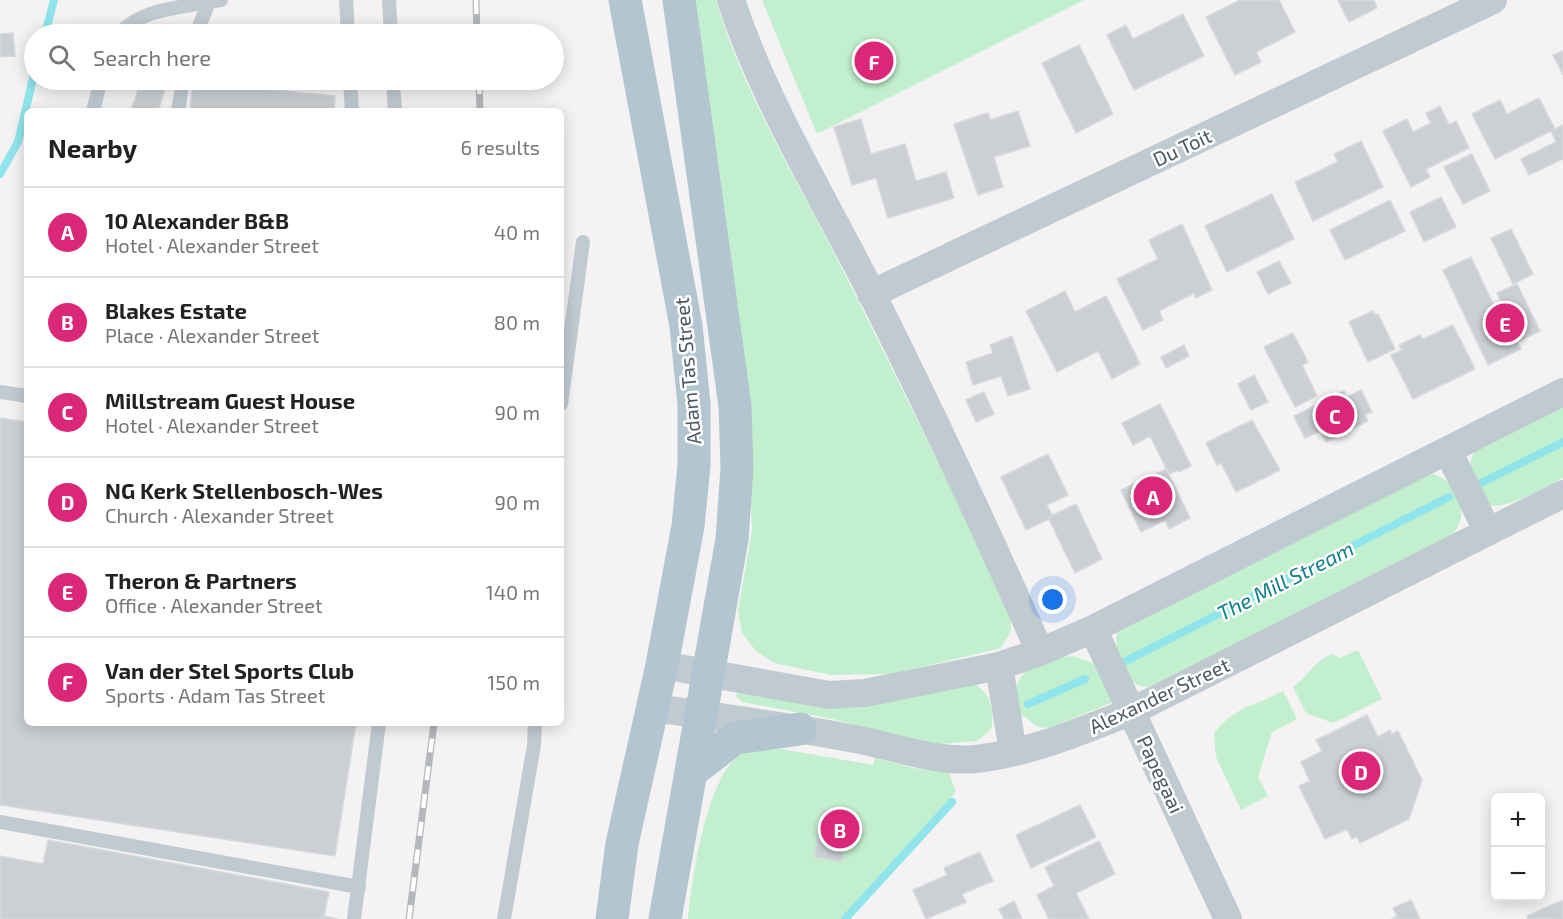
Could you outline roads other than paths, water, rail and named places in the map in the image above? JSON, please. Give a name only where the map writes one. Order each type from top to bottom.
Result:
[{"type":"main road","name":"Adam Tas Street","points":[[612,919],[622,844],[662,665],[688,526],[694,465],[694,404],[686,326],[625,0]]},
{"type":"main road","name":"Adam Tas Street","points":[[665,919],[732,539],[737,468],[735,406],[678,0]]},
{"type":"main road","points":[[691,772],[735,738],[800,729]]},
{"type":"street","points":[[731,0],[743,38],[809,177],[871,294],[990,540],[1040,652]]},
{"type":"street","name":"Du Toit","points":[[871,294],[1493,0]]},
{"type":"street","points":[[662,665],[829,694],[865,693],[920,684],[999,666],[1040,652],[1093,629],[1563,392]]},
{"type":"street","points":[[1449,451],[1487,530]]},
{"type":"street","name":"Alexander Street","points":[[653,708],[800,729],[931,756],[974,759],[1012,752],[1073,734],[1132,711],[1487,530],[1563,494]]},
{"type":"street","name":"Papegaai","points":[[1093,629],[1228,919]]},
{"type":"street","points":[[999,666],[1012,752]]},
{"type":"lane","points":[[346,0],[347,24]]},
{"type":"lane","points":[[389,0],[390,24]]},
{"type":"lane","points":[[130,24],[152,13],[215,1]]},
{"type":"lane","points":[[202,24],[215,1]]},
{"type":"lane","points":[[94,108],[98,90]]},
{"type":"lane","points":[[178,108],[181,90]]},
{"type":"lane","points":[[351,90],[352,108]]},
{"type":"lane","points":[[394,90],[395,108]]},
{"type":"lane","points":[[564,382],[583,242]]},
{"type":"lane","points":[[0,392],[24,396]]},
{"type":"lane","points":[[354,919],[379,726]]},
{"type":"lane","points":[[504,919],[534,746],[535,726]]},
{"type":"lane","points":[[0,822],[359,887]]},
{"type":"waterway","points":[[48,24],[54,0]]},
{"type":"waterway","points":[[26,108],[30,90]]},
{"type":"waterway","points":[[0,174],[18,142],[24,116]]},
{"type":"waterway","name":"The Mill Stream","points":[[1477,485],[1563,442]]},
{"type":"waterway","name":"The Mill Stream","points":[[1120,664],[1449,497]]},
{"type":"waterway","name":"The Mill Stream","points":[[1028,704],[1085,679]]},
{"type":"waterway","name":"The Mill Stream","points":[[845,919],[952,802]]},
{"type":"railway","points":[[476,0],[477,24]]},
{"type":"railway","points":[[479,90],[480,108]]},
{"type":"railway","points":[[409,919],[434,726]]},
{"type":"place","name":"Van der Stel Sports Club","points":[[874,61]]},
{"type":"place","name":"Theron & Partners","points":[[1505,323]]},
{"type":"place","name":"Millstream Guest House","points":[[1335,415]]},
{"type":"place","name":"10 Alexander B&B","points":[[1153,496]]},
{"type":"place","name":"NG Kerk Stellenbosch-Wes","points":[[1361,771]]},
{"type":"place","name":"Blakes Estate","points":[[840,829]]}]
